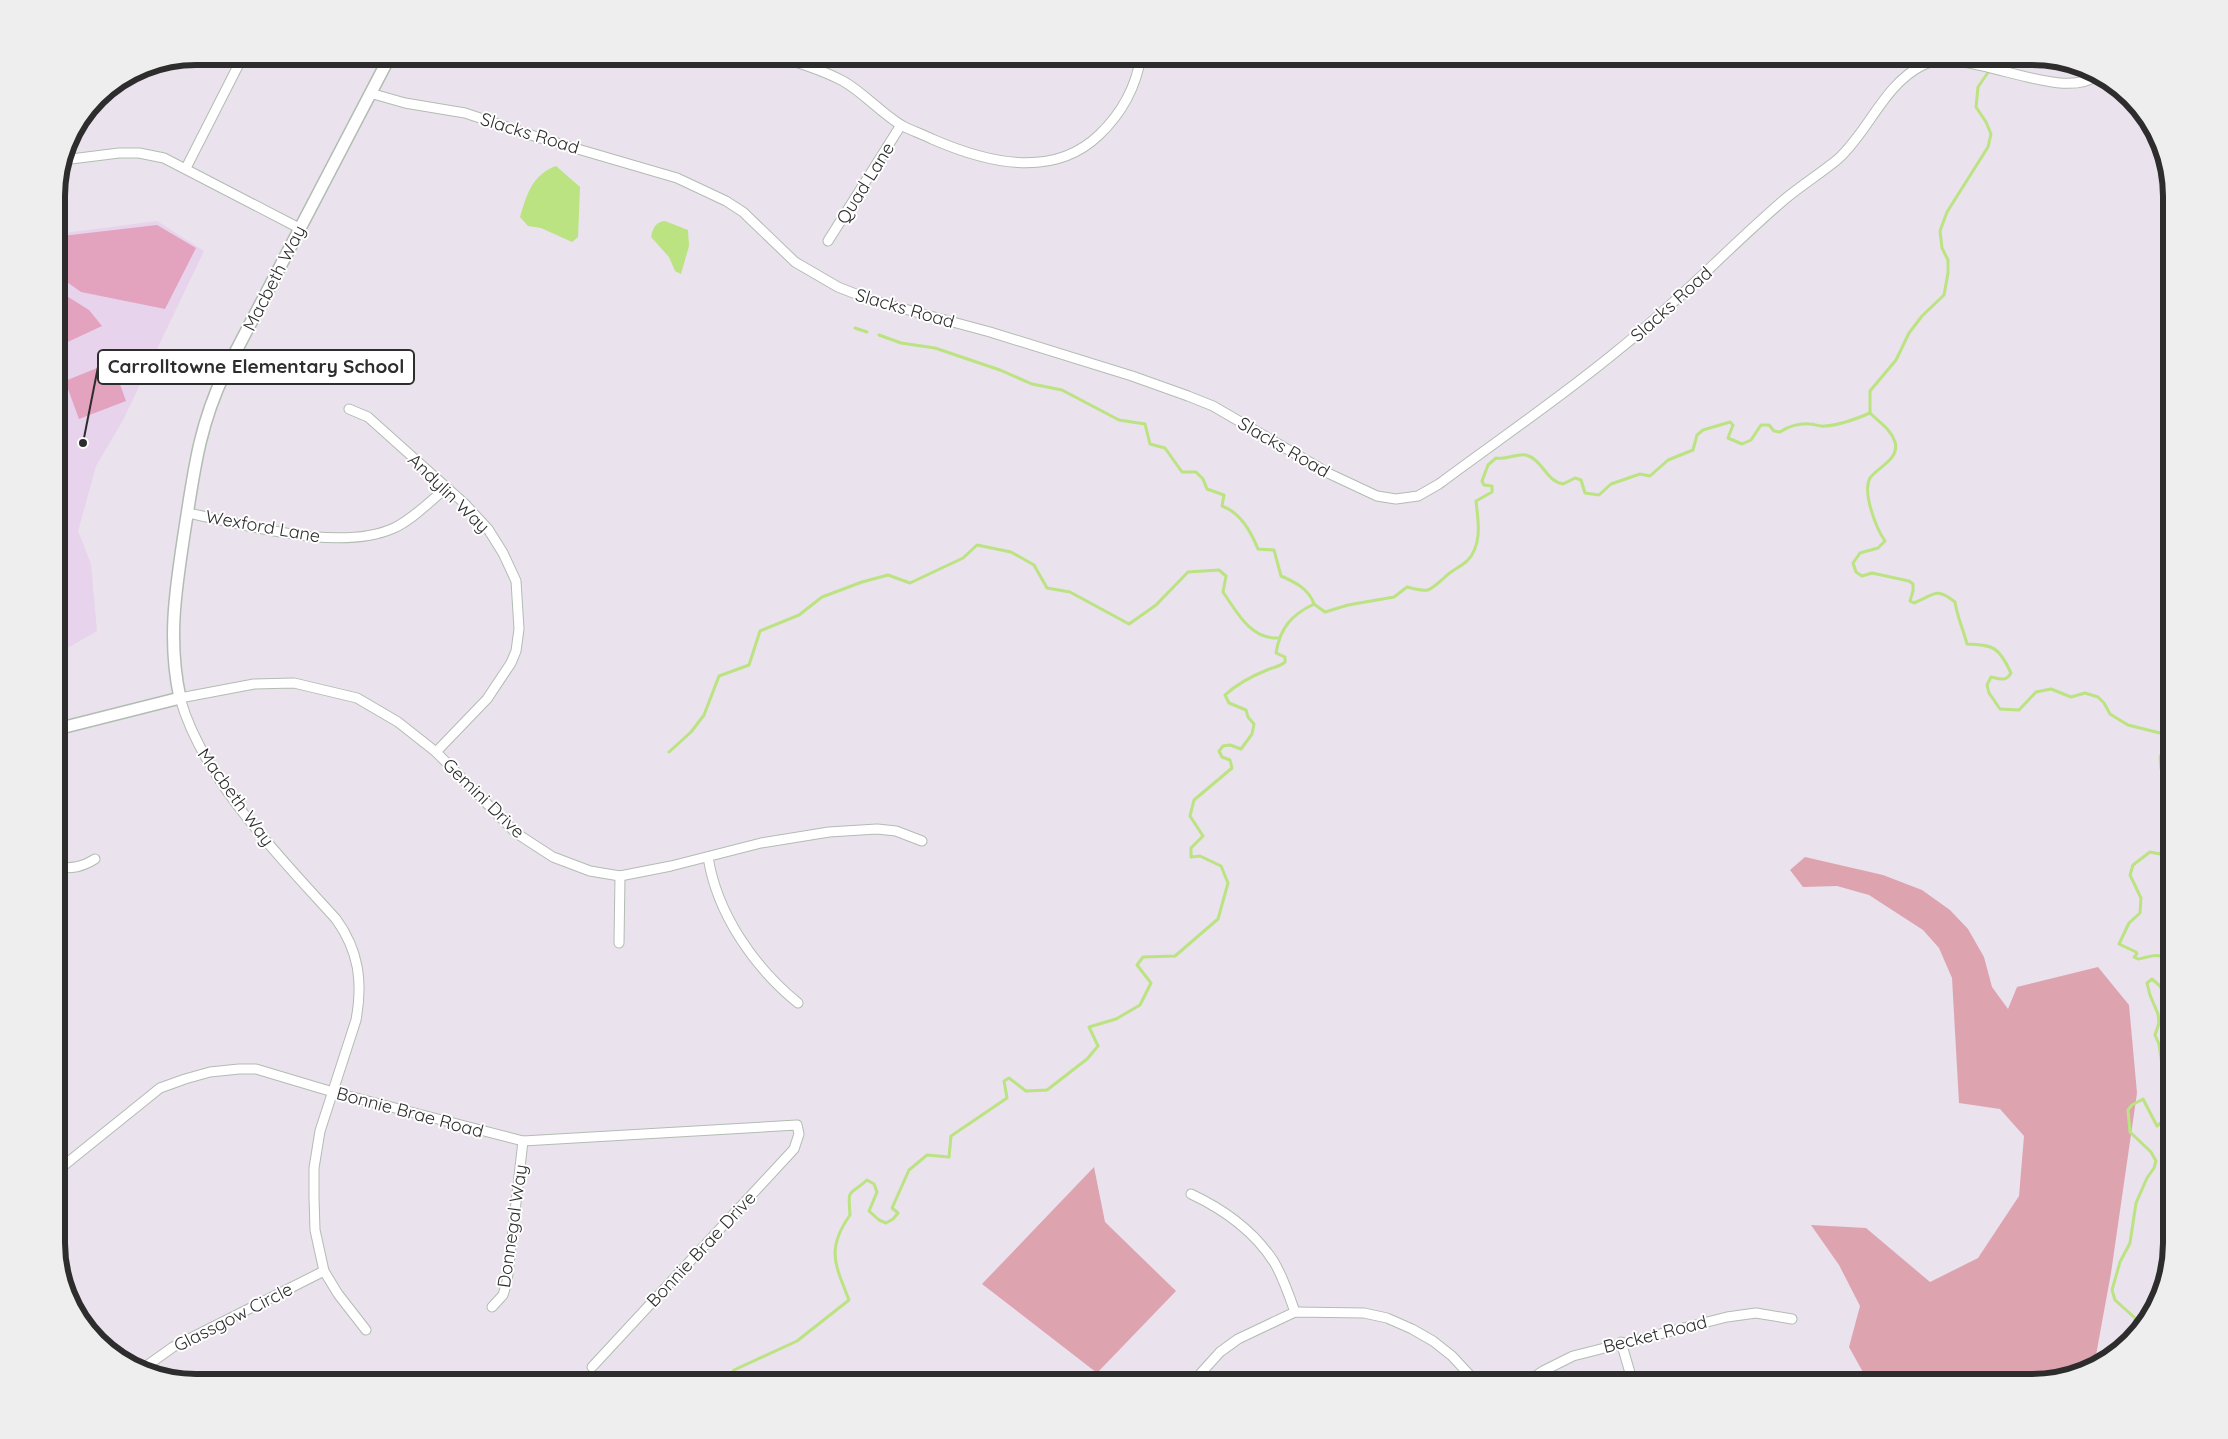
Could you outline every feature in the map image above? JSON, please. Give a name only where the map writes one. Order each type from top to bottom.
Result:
[{"type":"street","points":[[186,168],[238,65]]},
{"type":"street","name":"Macbeth Way","points":[[366,1330],[338,1294],[324,1271],[316,1230],[314,1168],[320,1131],[356,1020],[360,976],[356,957],[346,933],[262,836],[203,755],[186,718],[180,698],[172,650],[173,617],[198,447],[210,404],[299,228],[385,65]]},
{"type":"street","points":[[806,65],[854,87],[901,125],[947,145],[1003,162],[1027,164],[1072,154],[1094,139],[1122,109],[1134,87],[1138,65]]},
{"type":"street","name":"Slacks Road","points":[[370,93],[405,103],[465,113],[540,138],[677,178],[726,201],[743,212],[795,262],[838,287],[871,300],[990,332],[1132,376],[1188,396],[1213,406],[1330,474],[1377,496],[1396,499],[1418,496],[1439,484],[1617,352],[1786,199],[1850,147],[1887,96],[1905,77],[1924,65]]},
{"type":"street","name":"Slacks Road","points":[[1974,65],[2051,82],[2070,83],[2092,79]]},
{"type":"street","name":"Quad Lane","points":[[828,241],[901,125]]},
{"type":"street","points":[[70,159],[119,152],[139,153],[164,158],[299,228]]},
{"type":"street","name":"Andylin Way","points":[[350,409],[368,417],[445,489],[464,503],[488,529],[503,553],[516,581],[519,629],[516,650],[511,663],[497,686],[436,752]]},
{"type":"street","name":"Wexford Lane","points":[[188,512],[290,534],[349,537],[372,534],[394,528],[445,489]]},
{"type":"street","name":"Gemini Drive","points":[[65,727],[180,698],[254,684],[294,683],[324,688],[357,698],[398,722],[436,752],[516,833],[553,857],[590,871],[620,876],[708,857],[761,843],[829,832],[877,829],[896,831],[922,841]]},
{"type":"street","points":[[708,857],[710,872],[723,907],[738,935],[778,986],[798,1003]]},
{"type":"street","points":[[65,868],[82,866],[95,859]]},
{"type":"street","points":[[619,943],[620,876]]},
{"type":"street","name":"Bonnie Brae Road","points":[[65,1164],[160,1088],[184,1079],[224,1070],[256,1069],[333,1092],[523,1141],[797,1125]]},
{"type":"street","name":"Bonnie Brae Drive","points":[[592,1367],[794,1148],[799,1134],[797,1125]]},
{"type":"street","name":"Donnegal Way","points":[[492,1307],[503,1295],[507,1282],[523,1141]]},
{"type":"street","points":[[1191,1194],[1227,1212],[1260,1245],[1274,1262],[1295,1312]]},
{"type":"street","name":"Glassgow Circle","points":[[149,1365],[173,1347],[324,1271]]},
{"type":"street","points":[[1200,1374],[1220,1352],[1238,1339],[1295,1312],[1364,1313],[1387,1318],[1433,1341],[1452,1356],[1469,1374]]},
{"type":"street","name":"Becket Road","points":[[1538,1374],[1573,1356],[1621,1342],[1727,1317],[1756,1313],[1792,1319]]},
{"type":"street","points":[[1621,1342],[1630,1374]]},
{"type":"shaded area","points":[[2157,157],[2162,179],[2163,223],[2156,162]]},
{"type":"shaded area","points":[[556,166],[580,187],[578,237],[572,242],[541,228],[528,226],[520,217],[528,193],[536,180]]},
{"type":"shaded area","points":[[157,221],[204,251],[123,420],[96,466],[78,531],[91,564],[97,631],[65,649],[65,233]]},
{"type":"shaded area","points":[[665,221],[688,230],[689,246],[681,274],[675,271],[669,257],[651,237],[655,226]]},
{"type":"shaded area","points":[[157,225],[196,248],[165,309],[81,292],[65,281],[65,236]]},
{"type":"shaded area","points":[[65,295],[89,310],[102,326],[65,343]]},
{"type":"shaded area","points":[[112,362],[126,401],[79,419],[65,381]]},
{"type":"shaded area","points":[[1805,857],[1883,875],[1922,890],[1950,910],[1968,929],[1984,957],[1992,987],[2008,1009],[2017,987],[2098,967],[2129,1005],[2137,1093],[2111,1273],[2096,1358],[2074,1367],[2041,1374],[1864,1374],[1849,1347],[1860,1306],[1839,1265],[1811,1225],[1866,1228],[1930,1282],[1978,1258],[2019,1196],[2024,1136],[2000,1109],[1959,1103],[1952,978],[1939,948],[1923,930],[1869,895],[1837,886],[1803,887],[1790,870]]},
{"type":"shaded area","points":[[1094,1167],[1105,1222],[1176,1291],[1097,1373],[982,1284]]},
{"type":"waterway","points":[[1993,65],[1978,87],[1976,107],[1991,134],[1988,147],[1947,212],[1940,231],[1942,248],[1948,260],[1944,295],[1922,316],[1909,333],[1896,360],[1870,391],[1870,413],[1891,433],[1896,448],[1891,459],[1873,474],[1868,484],[1871,510],[1885,541],[1878,548],[1860,553],[1853,563],[1856,572],[1862,576],[1872,573],[1909,581],[1913,584],[1910,601],[1914,603],[1939,593],[1955,602],[1967,644],[1984,645],[1995,649],[2003,658],[2011,673],[2005,679],[1991,677],[1987,685],[1989,693],[2000,709],[2019,710],[2036,692],[2051,689],[2071,697],[2085,693],[2098,697],[2110,714],[2128,725],[2163,734]]},
{"type":"waterway","points":[[855,328],[867,332]]},
{"type":"waterway","points":[[879,335],[901,343],[935,348],[1000,370],[1032,384],[1062,390],[1119,420],[1145,424],[1150,444],[1165,448],[1182,472],[1196,472],[1203,479],[1207,489],[1224,495],[1222,506],[1240,518],[1249,530],[1258,549],[1274,550],[1281,576],[1305,590],[1314,604]]},
{"type":"waterway","points":[[732,1374],[734,1370],[797,1341],[849,1300],[837,1266],[835,1247],[842,1227],[850,1215],[849,1196],[853,1191],[867,1180],[874,1184],[877,1192],[869,1211],[879,1220],[886,1223],[893,1219],[898,1213],[892,1208],[909,1170],[927,1155],[949,1157],[951,1136],[1007,1098],[1004,1081],[1009,1078],[1026,1091],[1047,1090],[1087,1059],[1098,1046],[1089,1027],[1116,1019],[1140,1005],[1151,983],[1137,965],[1143,957],[1175,956],[1218,919],[1228,883],[1221,866],[1200,856],[1191,857],[1191,848],[1203,836],[1190,816],[1194,800],[1232,768],[1230,760],[1222,757],[1219,751],[1223,746],[1230,745],[1241,749],[1252,734],[1254,724],[1248,717],[1246,710],[1229,703],[1225,695],[1250,678],[1285,662],[1285,657],[1276,653],[1280,636],[1293,618],[1314,604],[1325,612],[1348,605],[1394,597],[1407,587],[1428,590],[1467,561],[1472,555],[1477,540],[1476,501],[1492,492],[1492,486],[1484,485],[1482,481],[1488,465],[1496,458],[1526,455],[1536,461],[1557,482],[1563,484],[1575,478],[1581,480],[1585,493],[1599,495],[1611,484],[1640,474],[1650,476],[1668,460],[1693,450],[1697,435],[1703,430],[1730,422],[1733,425],[1728,438],[1742,444],[1751,440],[1761,425],[1769,425],[1774,431],[1780,432],[1798,425],[1812,424],[1823,426],[1837,424],[1870,413]]},
{"type":"waterway","points":[[669,752],[691,732],[704,715],[719,676],[749,665],[760,631],[799,615],[822,597],[862,582],[888,575],[910,583],[963,558],[977,545],[1011,552],[1034,565],[1047,588],[1070,592],[1129,624],[1156,605],[1188,572],[1219,570],[1226,576],[1223,592],[1245,623],[1260,634],[1278,638]]},
{"type":"waterway","points":[[2163,751],[2160,757],[2163,775]]},
{"type":"waterway","points":[[2163,849],[2160,854],[2150,852],[2133,865],[2130,875],[2141,898],[2140,913],[2129,923],[2119,944],[2136,952],[2137,954],[2134,957],[2138,959],[2156,955],[2163,957]]},
{"type":"waterway","points":[[2163,992],[2160,986],[2152,979],[2147,983],[2158,1014],[2159,1023],[2155,1035],[2159,1044],[2163,1072]]},
{"type":"waterway","points":[[2135,1324],[2135,1318],[2115,1300],[2112,1290],[2120,1262],[2130,1243],[2136,1203],[2156,1161],[2151,1152],[2130,1132],[2128,1110],[2132,1105],[2143,1099],[2157,1126],[2163,1121]]},
{"type":"place","name":"Carrolltowne Elementary School","points":[[83,443]]}]
